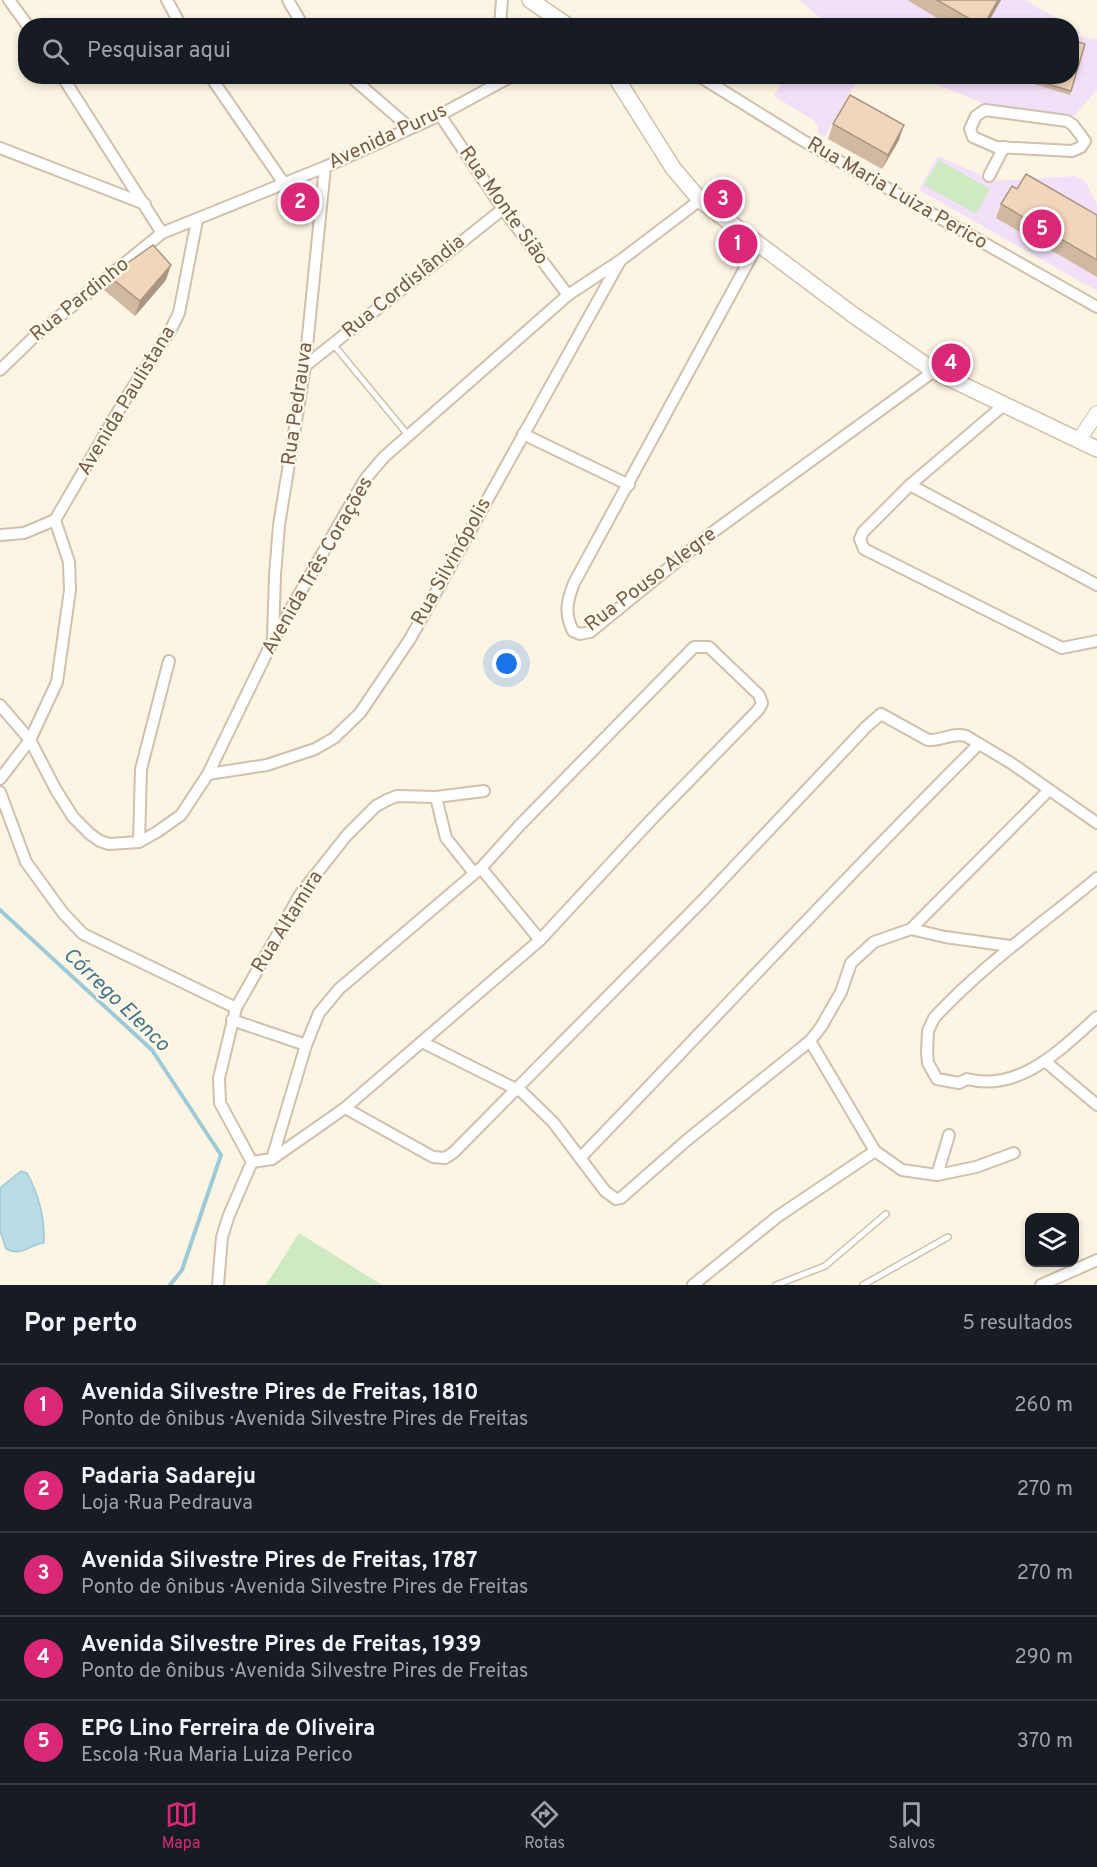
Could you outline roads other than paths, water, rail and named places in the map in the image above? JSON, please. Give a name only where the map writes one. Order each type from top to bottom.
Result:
[{"type":"main road","points":[[530,0],[556,18]]},
{"type":"main road","points":[[620,84],[673,168],[700,200],[852,314],[934,371],[1097,449]]},
{"type":"street","points":[[9,0],[22,18]]},
{"type":"street","points":[[167,0],[177,18]]},
{"type":"street","points":[[288,0],[298,18]]},
{"type":"street","points":[[501,18],[502,0]]},
{"type":"street","points":[[67,84],[162,233]]},
{"type":"street","points":[[216,84],[284,182]]},
{"type":"street","points":[[359,84],[410,128]]},
{"type":"street","name":"Avenida Purus","points":[[162,233],[325,167],[440,115],[490,84]]},
{"type":"street","name":"Rua Maria Luiza Perico","points":[[712,84],[802,140],[1097,307]]},
{"type":"street","points":[[985,110],[1067,121],[1091,142],[1072,151],[996,147],[973,137],[970,129],[976,116],[985,110]]},
{"type":"street","name":"Rua Monte Sião","points":[[440,115],[503,209],[568,295]]},
{"type":"street","points":[[989,176],[1004,147]]},
{"type":"street","points":[[2,152],[145,205]]},
{"type":"street","name":"Rua Pedrauva","points":[[273,640],[274,575],[279,525],[305,366],[325,167]]},
{"type":"street","name":"Avenida Três Corações","points":[[0,705],[30,740],[73,817],[90,834],[109,844],[139,842],[170,825],[181,815],[208,774],[273,640],[366,478],[408,435],[568,295],[621,260],[700,200]]},
{"type":"street","name":"Rua Cordislândia","points":[[305,366],[503,209]]},
{"type":"street","name":"Avenida Paulistana","points":[[55,520],[179,313],[197,220]]},
{"type":"street","name":"Rua Pardinho","points":[[0,370],[34,337],[162,233]]},
{"type":"street","name":"Rua Pouso Alegre","points":[[758,244],[574,584],[566,612],[573,631],[580,634],[590,632],[713,532],[934,371]]},
{"type":"street","name":"Rua Silvinópolis","points":[[208,774],[267,765],[315,749],[334,738],[360,713],[410,639],[621,260]]},
{"type":"street","points":[[1005,404],[910,485],[863,532],[860,539],[864,549],[1062,648],[1097,640]]},
{"type":"street","points":[[1078,440],[1097,413]]},
{"type":"street","points":[[523,434],[629,484]]},
{"type":"street","points":[[910,485],[1097,585]]},
{"type":"street","points":[[0,535],[24,533],[55,520],[69,562],[70,590],[57,682],[30,740],[0,779]]},
{"type":"street","points":[[218,1285],[222,1237],[252,1162],[272,1159],[345,1108],[540,940],[651,820],[759,709],[762,703],[759,695],[709,648],[694,648],[519,826],[478,871],[339,989],[318,1013],[272,1159]]},
{"type":"street","points":[[139,842],[141,769],[169,661]]},
{"type":"street","points":[[345,1108],[438,1159],[453,1154],[704,899],[879,715],[883,714],[928,740],[960,734],[1011,763],[1097,823]]},
{"type":"street","points":[[580,1158],[724,1009],[878,844],[979,744]]},
{"type":"street","name":"Rua Altamira","points":[[252,1162],[220,1103],[219,1078],[236,1008],[301,892],[347,835],[376,806],[397,796],[436,797],[484,791]]},
{"type":"street","points":[[422,1042],[522,1092],[553,1122],[605,1191],[616,1199],[621,1198],[687,1140],[810,1041],[821,1027],[841,992],[851,963],[874,942],[911,929],[1048,791]]},
{"type":"street","points":[[0,792],[26,862],[44,889],[83,934],[236,1008]]},
{"type":"street","points":[[436,797],[446,838],[540,940]]},
{"type":"street","points":[[1096,1019],[1046,1062],[1008,1078],[976,1082],[967,1079],[958,1083],[937,1079],[928,1062],[927,1030],[934,1018],[1010,946],[1034,930],[1097,878]]},
{"type":"street","points":[[911,929],[945,937],[1010,946]]},
{"type":"street","points":[[232,1020],[306,1046]]},
{"type":"street","points":[[810,1041],[874,1151],[902,1170],[938,1175],[976,1167],[1014,1153]]},
{"type":"street","points":[[1046,1062],[1097,1105]]},
{"type":"street","points":[[938,1175],[949,1135]]},
{"type":"street","points":[[693,1285],[777,1217],[874,1151]]},
{"type":"street","points":[[1041,1285],[1097,1260]]},
{"type":"lane","points":[[333,344],[408,435]]},
{"type":"lane","points":[[776,1285],[825,1266],[886,1214]]},
{"type":"lane","points":[[862,1285],[948,1237]]},
{"type":"water","points":[[21,1171],[27,1173],[38,1198],[44,1243],[17,1252],[6,1249],[0,1231],[0,1188]]},
{"type":"waterway","name":"Córrego Elenco","points":[[0,910],[152,1050],[221,1155],[182,1270],[170,1285]]},
{"type":"place","name":"Avenida Silvestre Pires de Freitas, 1787","points":[[723,199]]},
{"type":"place","name":"Padaria Sadareju","points":[[300,202]]},
{"type":"place","name":"EPG Lino Ferreira de Oliveira","points":[[1042,229]]},
{"type":"place","name":"Avenida Silvestre Pires de Freitas, 1810","points":[[738,244]]},
{"type":"place","name":"Avenida Silvestre Pires de Freitas, 1939","points":[[951,363]]}]
